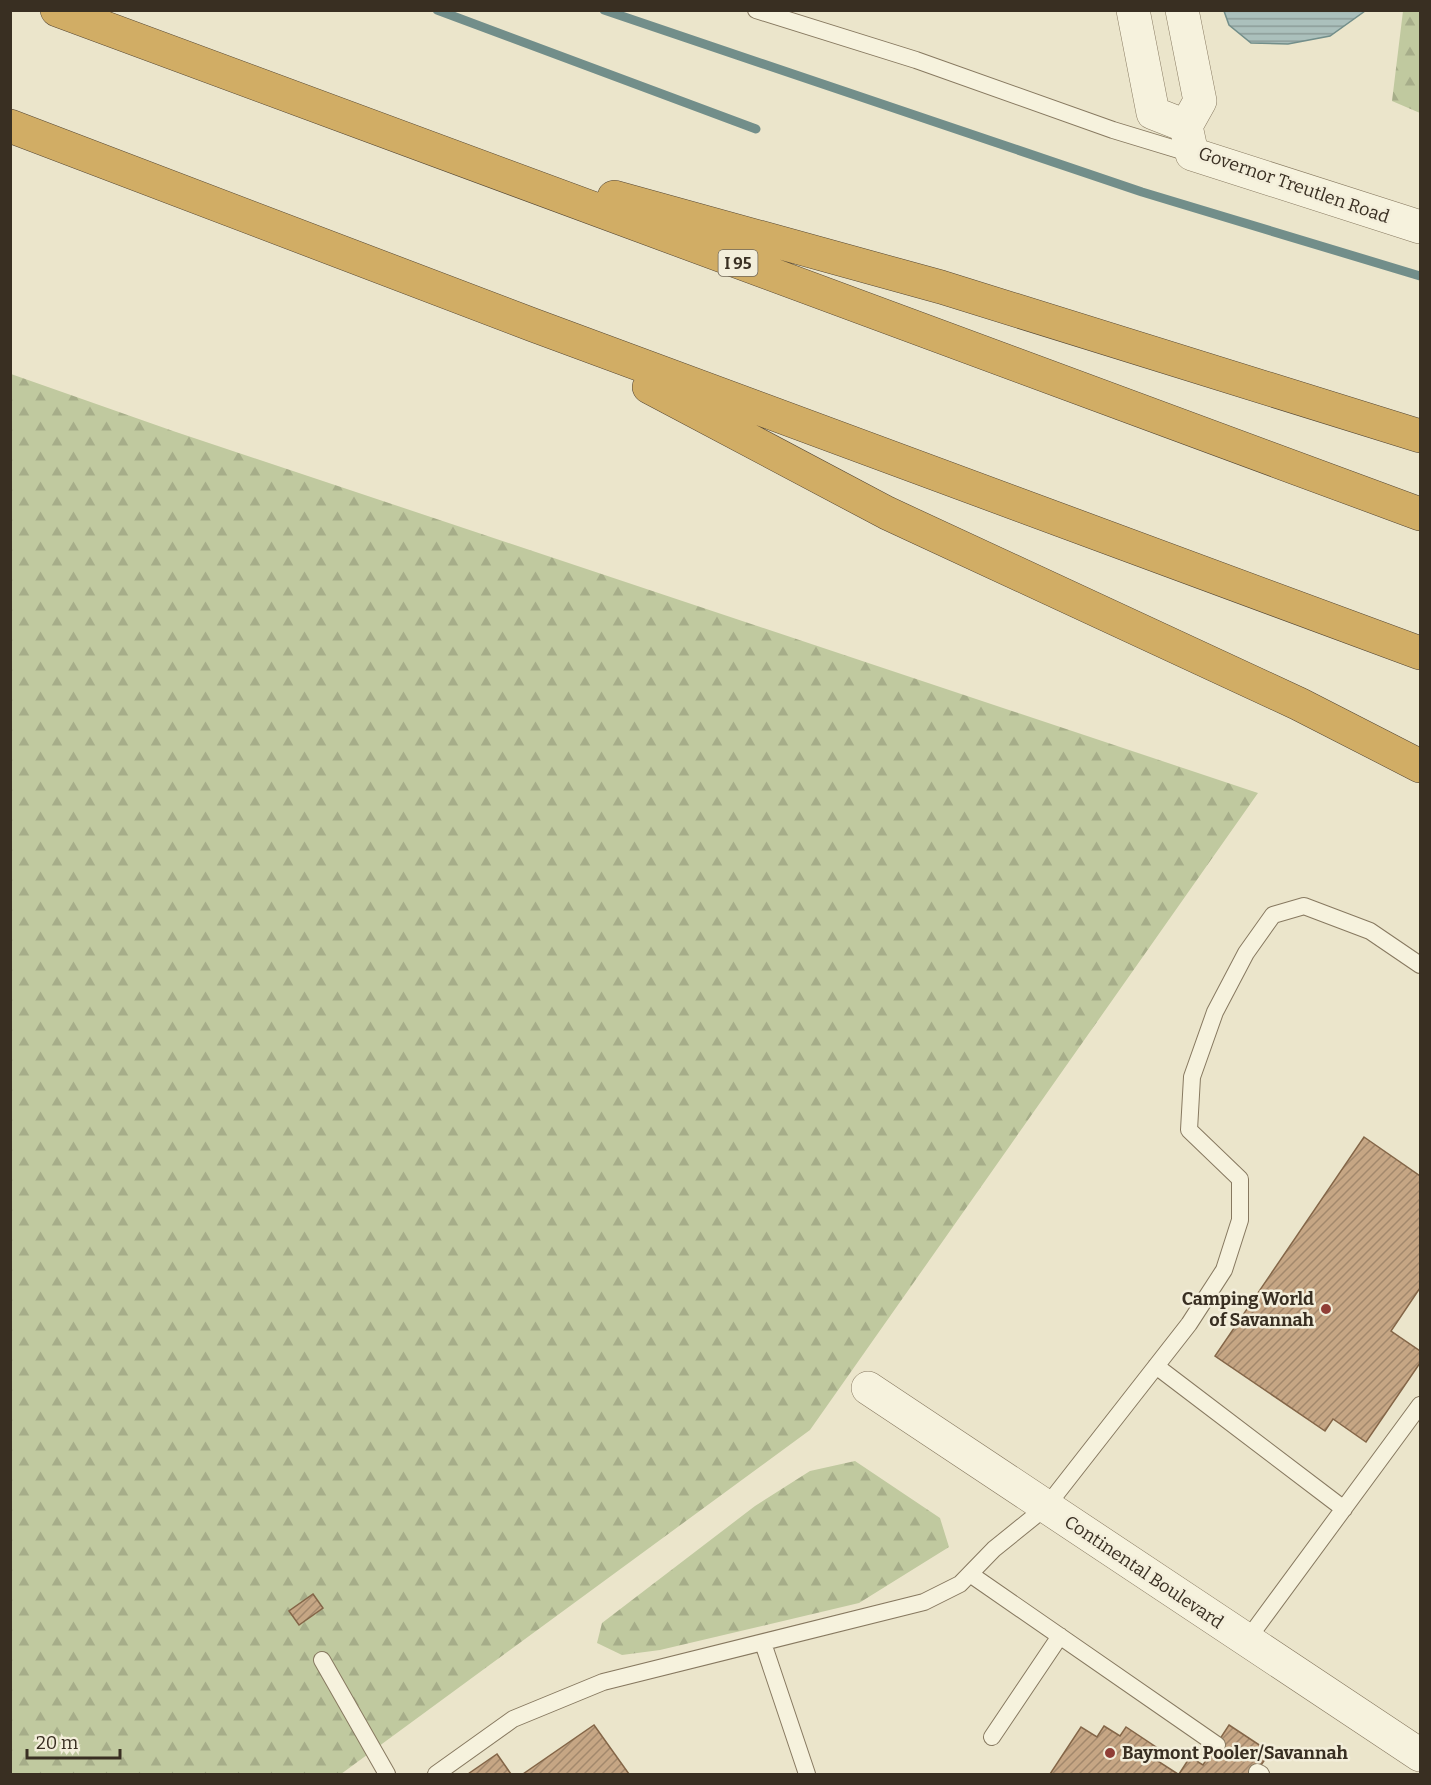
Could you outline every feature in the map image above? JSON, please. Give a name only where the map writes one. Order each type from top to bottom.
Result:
[{"type":"highway","name":"I 95","points":[[57,10],[1420,514]]},
{"type":"highway","points":[[10,126],[533,325],[1420,653]]},
{"type":"highway","points":[[407,141],[940,287],[1420,436]]},
{"type":"highway","points":[[533,325],[887,513],[1299,704],[1420,766]]},
{"type":"street","name":"Governor Treutlen Road","points":[[1133,10],[1146,65],[1153,113],[1189,140],[1420,227]]},
{"type":"street","name":"Governor Treutlen Road","points":[[1182,10],[1200,101],[1189,140]]},
{"type":"street","points":[[1146,65],[1191,52]]},
{"type":"street","name":"Continental Boulevard","points":[[868,1388],[1420,1755]]},
{"type":"lane","points":[[756,10],[916,60],[1113,130],[1189,140]]},
{"type":"lane","points":[[436,1774],[513,1719],[603,1682],[924,1602],[960,1584],[994,1549],[1046,1507],[1189,1324],[1224,1270],[1240,1220],[1240,1179],[1189,1130],[1192,1077],[1215,1012],[1246,953],[1273,915],[1304,906],[1370,931],[1420,965]]},
{"type":"lane","points":[[1156,1366],[1344,1509]]},
{"type":"lane","points":[[1247,1640],[1420,1405]]},
{"type":"lane","points":[[970,1574],[1216,1745]]},
{"type":"lane","points":[[992,1737],[1060,1636]]},
{"type":"lane","points":[[763,1643],[807,1774]]},
{"type":"lane","points":[[322,1660],[387,1774]]},
{"type":"green space","points":[[1403,11],[1420,11],[1420,113],[1392,101]]},
{"type":"green space","points":[[11,374],[173,431],[1258,793],[810,1430],[341,1774],[11,1774]]},
{"type":"green space","points":[[855,1461],[940,1518],[949,1547],[859,1603],[660,1650],[622,1655],[597,1643],[602,1623],[755,1506],[810,1471]]},
{"type":"shaded area","points":[[1224,10],[1365,11],[1330,36],[1288,44],[1251,43],[1229,25]]},
{"type":"building","name":"Camping World of Savannah","points":[[1364,1137],[1420,1176],[1420,1288],[1391,1331],[1420,1351],[1420,1363],[1366,1442],[1333,1419],[1325,1431],[1215,1356]]},
{"type":"building","points":[[313,1594],[323,1608],[299,1625],[289,1611]]},
{"type":"building","points":[[594,1725],[629,1774],[523,1774]]},
{"type":"building","name":"Baymont Pooler/Savannah","points":[[1229,1725],[1270,1752],[1255,1774],[1179,1774],[1190,1757],[1203,1765]]},
{"type":"building","name":"Baymont Pooler/Savannah","points":[[1104,1726],[1120,1736],[1126,1727],[1159,1749],[1153,1758],[1178,1774],[1050,1774],[1081,1727],[1097,1737]]},
{"type":"building","points":[[497,1754],[511,1774],[468,1774]]},
{"type":"waterway","points":[[437,10],[756,129]]},
{"type":"waterway","points":[[604,10],[1142,192],[1420,276]]},
{"type":"place","name":"Camping World of Savannah","points":[[1326,1309]]},
{"type":"place","name":"Baymont Pooler/Savannah","points":[[1110,1753]]}]
